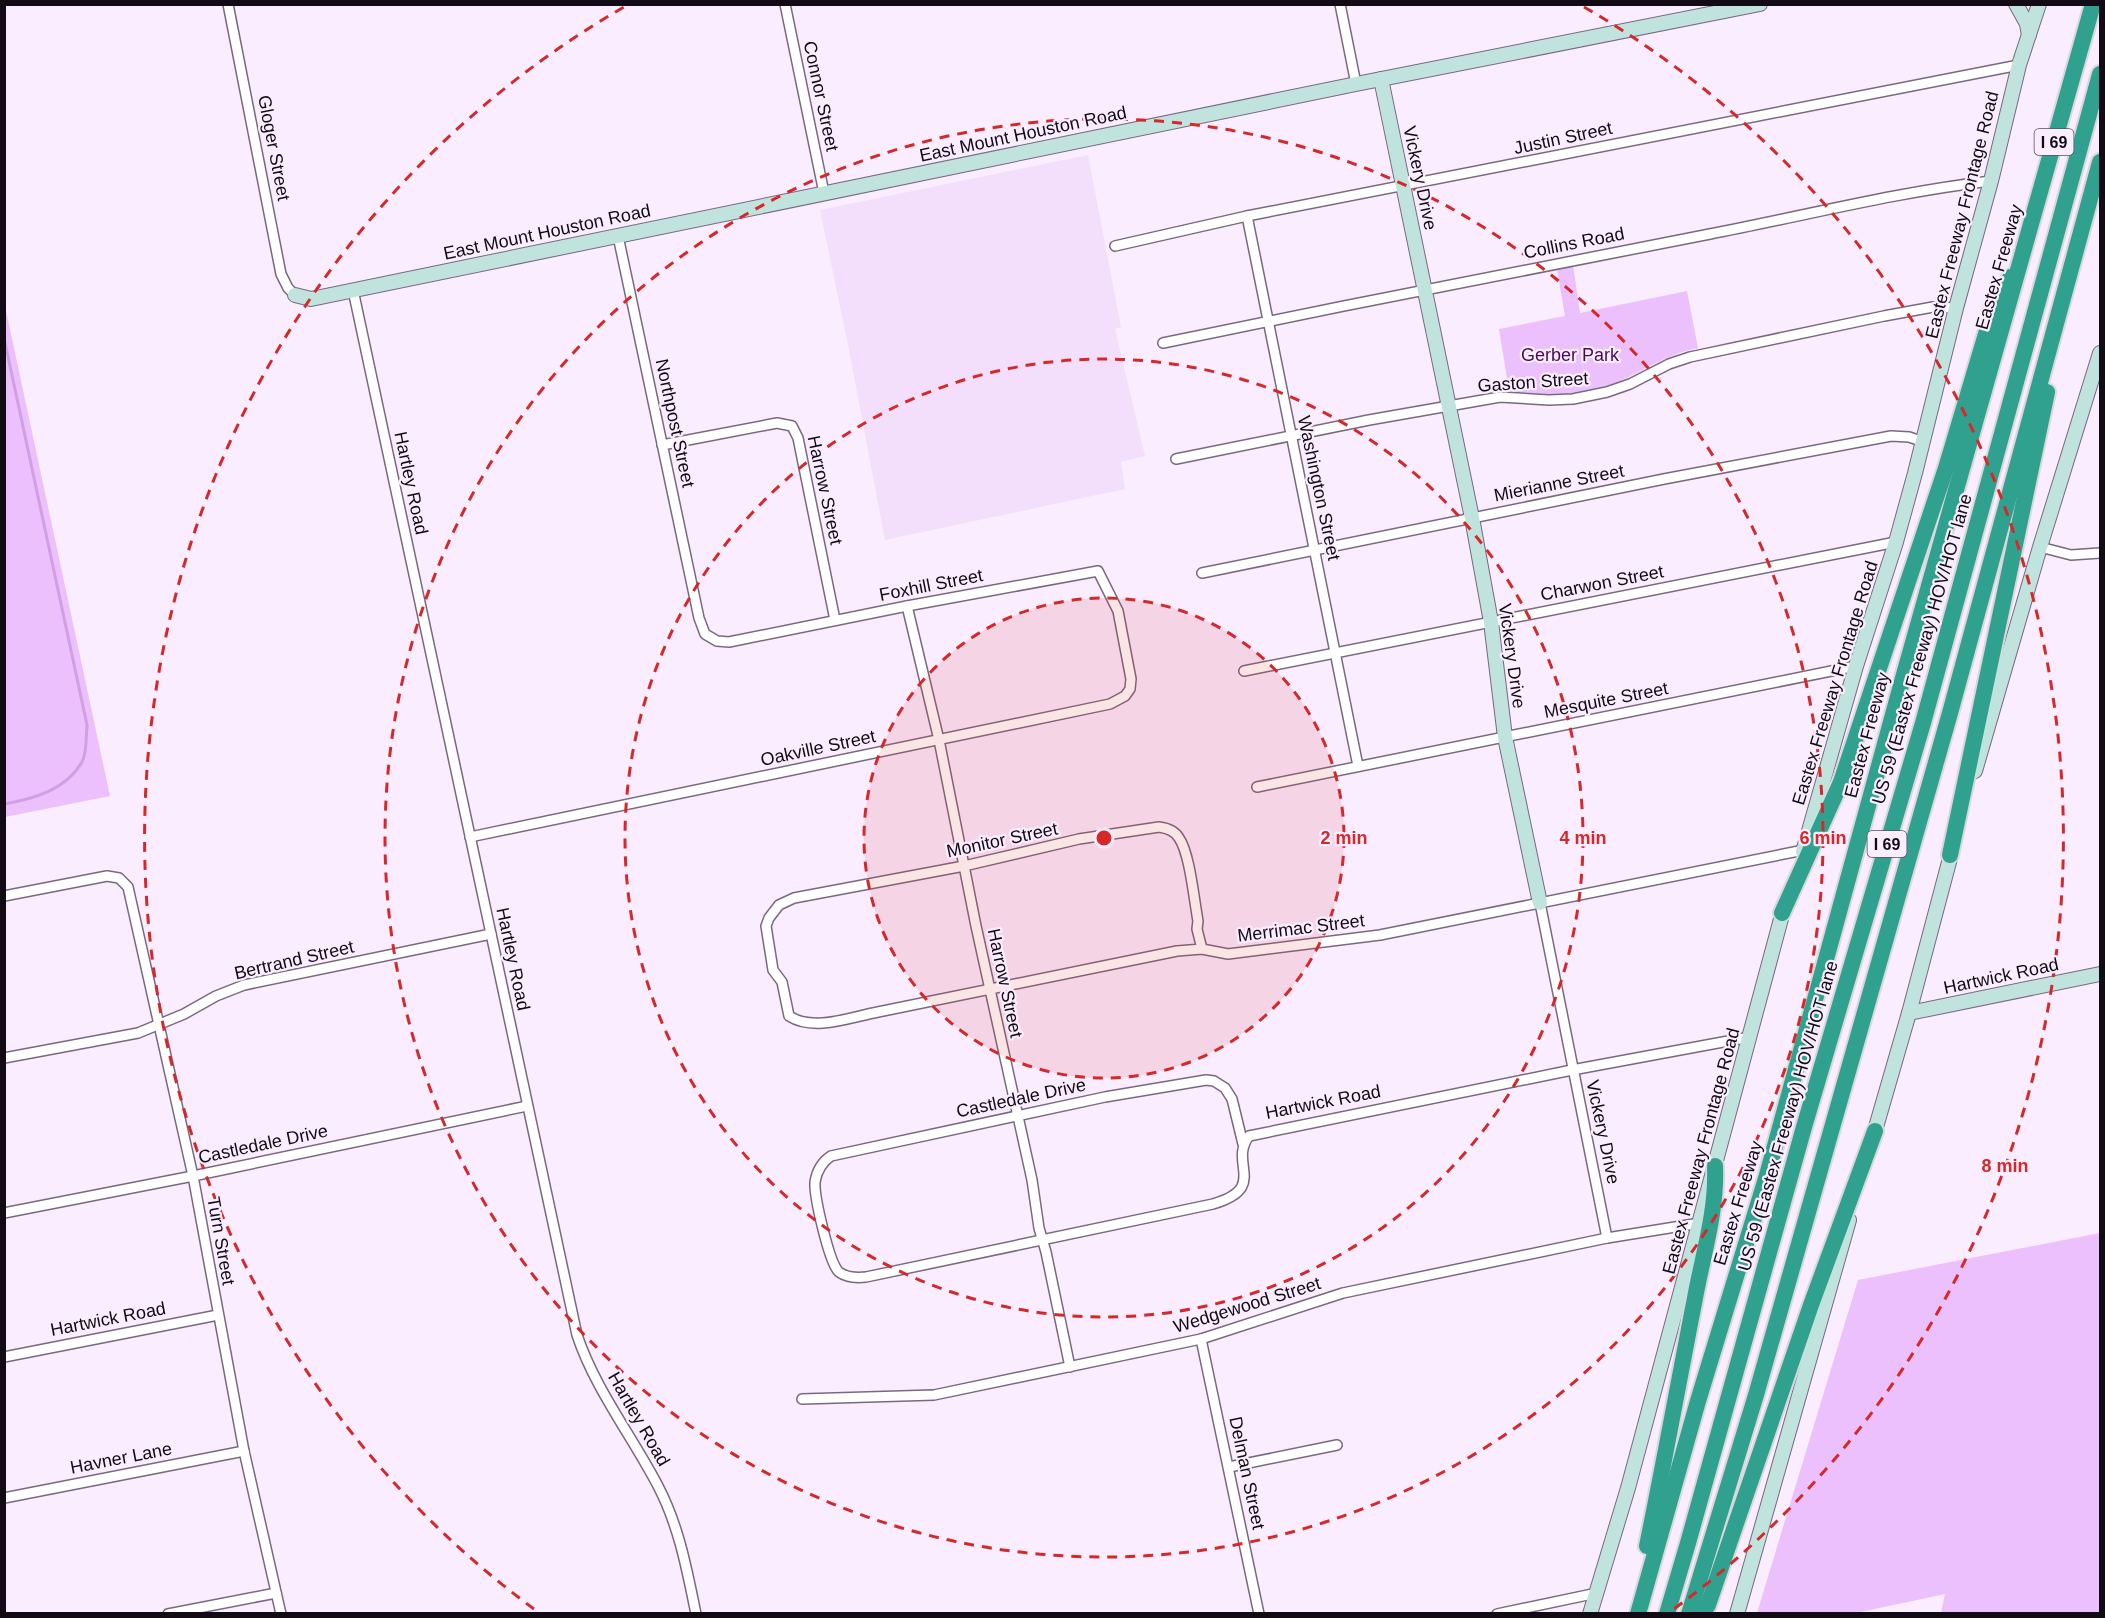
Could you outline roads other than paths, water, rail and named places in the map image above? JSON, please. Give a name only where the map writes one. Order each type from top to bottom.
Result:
[{"type":"highway","name":"Eastex Freeway","points":[[1638,1614],[1698,1401],[1767,1175],[1903,678],[2091,11]]},
{"type":"highway","name":"US 59 (Eastex Freeway) HOV/HOT lane","points":[[1667,1614],[1803,1126],[1923,723],[2100,74]]},
{"type":"highway","name":"I 69","points":[[1689,1614],[1756,1395],[1950,713],[2100,162]]},
{"type":"highway","points":[[1782,913],[1841,782],[1946,468],[1997,297],[2019,267]]},
{"type":"highway","points":[[1950,855],[2047,401],[2049,350]]},
{"type":"highway","points":[[1702,1614],[1712,1594],[1811,1305],[1875,1131]]},
{"type":"highway","points":[[1632,1614],[1667,1453],[1716,1191],[1715,1166]]},
{"type":"main road","name":"East Mount Houston Road","points":[[295,295],[311,299],[1356,84],[1760,4]]},
{"type":"main road","points":[[2016,4],[2029,35]]},
{"type":"main road","name":"Eastex Freeway Frontage Road","points":[[1590,1614],[1628,1488],[1782,913],[1804,850],[1856,666],[1896,542],[1924,442],[2019,65],[2039,4]]},
{"type":"main road","name":"Vickery Drive","points":[[1381,79],[1472,518],[1491,622],[1505,737],[1540,903]]},
{"type":"main road","points":[[1737,1614],[1909,1013],[1950,855],[2040,547],[2099,362]]},
{"type":"main road","name":"Hartwick Road","points":[[1909,1013],[2100,974]]},
{"type":"street","name":"Gloger Street","points":[[228,4],[282,274],[288,288],[295,295]]},
{"type":"street","name":"Connor Street","points":[[785,4],[824,193]]},
{"type":"street","points":[[1340,4],[1356,84]]},
{"type":"street","name":"Justin Street","points":[[1115,246],[1246,216],[2019,65]]},
{"type":"street","name":"Collins Road","points":[[1163,343],[1861,202],[1939,187],[1991,182]]},
{"type":"street","name":"Washington Street","points":[[1246,216],[1358,766]]},
{"type":"street","name":"Northpost Street","points":[[618,236],[699,618]]},
{"type":"street","name":"Hartley Road","points":[[353,290],[577,1335],[590,1367],[635,1444],[668,1507],[683,1553],[696,1614]]},
{"type":"street","name":"Gaston Street","points":[[1176,459],[1500,397],[1572,399],[1607,392],[1630,384],[1669,363],[1690,357],[1923,309],[1956,308]]},
{"type":"street","name":"Harrow Street","points":[[663,445],[777,423],[792,426],[798,438],[836,621]]},
{"type":"street","name":"Mierianne Street","points":[[1202,573],[1664,479],[1891,436],[1909,437],[1924,442]]},
{"type":"street","name":"Charwon Street","points":[[1244,671],[1896,542]]},
{"type":"street","points":[[2040,547],[2071,555],[2100,553]]},
{"type":"street","name":"Foxhill Street","points":[[699,618],[705,634],[717,641],[729,642],[1098,571],[1118,611],[1127,651]]},
{"type":"street","name":"Harrow Street","points":[[907,606],[939,740],[1070,1367]]},
{"type":"street","name":"Oakville Street","points":[[470,837],[1119,701],[1130,688],[1127,651]]},
{"type":"street","name":"Mesquite Street","points":[[1257,787],[1856,666]]},
{"type":"street","name":"Monitor Street","points":[[772,963],[766,926],[773,911],[786,901],[1149,827],[1167,828],[1178,835],[1185,848],[1202,949]]},
{"type":"street","name":"Merrimac Street","points":[[772,963],[773,970],[782,982],[789,1016],[799,1022],[829,1022],[1143,957],[1202,949],[1228,954],[1380,935],[1804,850]]},
{"type":"street","name":"Turn Street","points":[[4,896],[107,876],[119,878],[128,887],[193,1176],[244,1451],[281,1614]]},
{"type":"street","name":"Vickery Drive","points":[[1540,903],[1607,1238]]},
{"type":"street","name":"Bertrand Street","points":[[4,1058],[138,1033],[244,985],[491,934]]},
{"type":"street","name":"Hartwick Road","points":[[1243,1144],[1248,1136],[1260,1133],[1572,1070],[1750,1038]]},
{"type":"street","name":"Castledale Drive","points":[[1042,1241],[883,1274],[852,1278],[839,1271],[829,1252],[820,1215],[815,1185],[816,1176],[822,1162],[831,1156],[1105,1097],[1206,1080],[1225,1088],[1232,1099],[1243,1144]]},
{"type":"street","name":"Castledale Drive","points":[[4,1213],[527,1106]]},
{"type":"street","points":[[1042,1241],[1229,1199],[1240,1190],[1245,1177],[1243,1144]]},
{"type":"street","name":"Wedgewood Street","points":[[802,1399],[934,1395],[1201,1339],[1343,1293],[1607,1238],[1700,1222]]},
{"type":"street","name":"Hartwick Road","points":[[4,1357],[218,1316]]},
{"type":"street","name":"Delman Street","points":[[1201,1339],[1259,1614]]},
{"type":"street","points":[[1229,1467],[1337,1445]]},
{"type":"street","name":"Havner Lane","points":[[4,1498],[244,1451]]},
{"type":"street","points":[[168,1614],[276,1593]]},
{"type":"street","points":[[1497,1614],[1597,1593]]},
{"type":"waterway","points":[[4,338],[87,725],[84,758],[67,780],[48,792],[4,804]]},
{"type":"park label","name":"Gerber Park","points":[[1570,355]]}]
